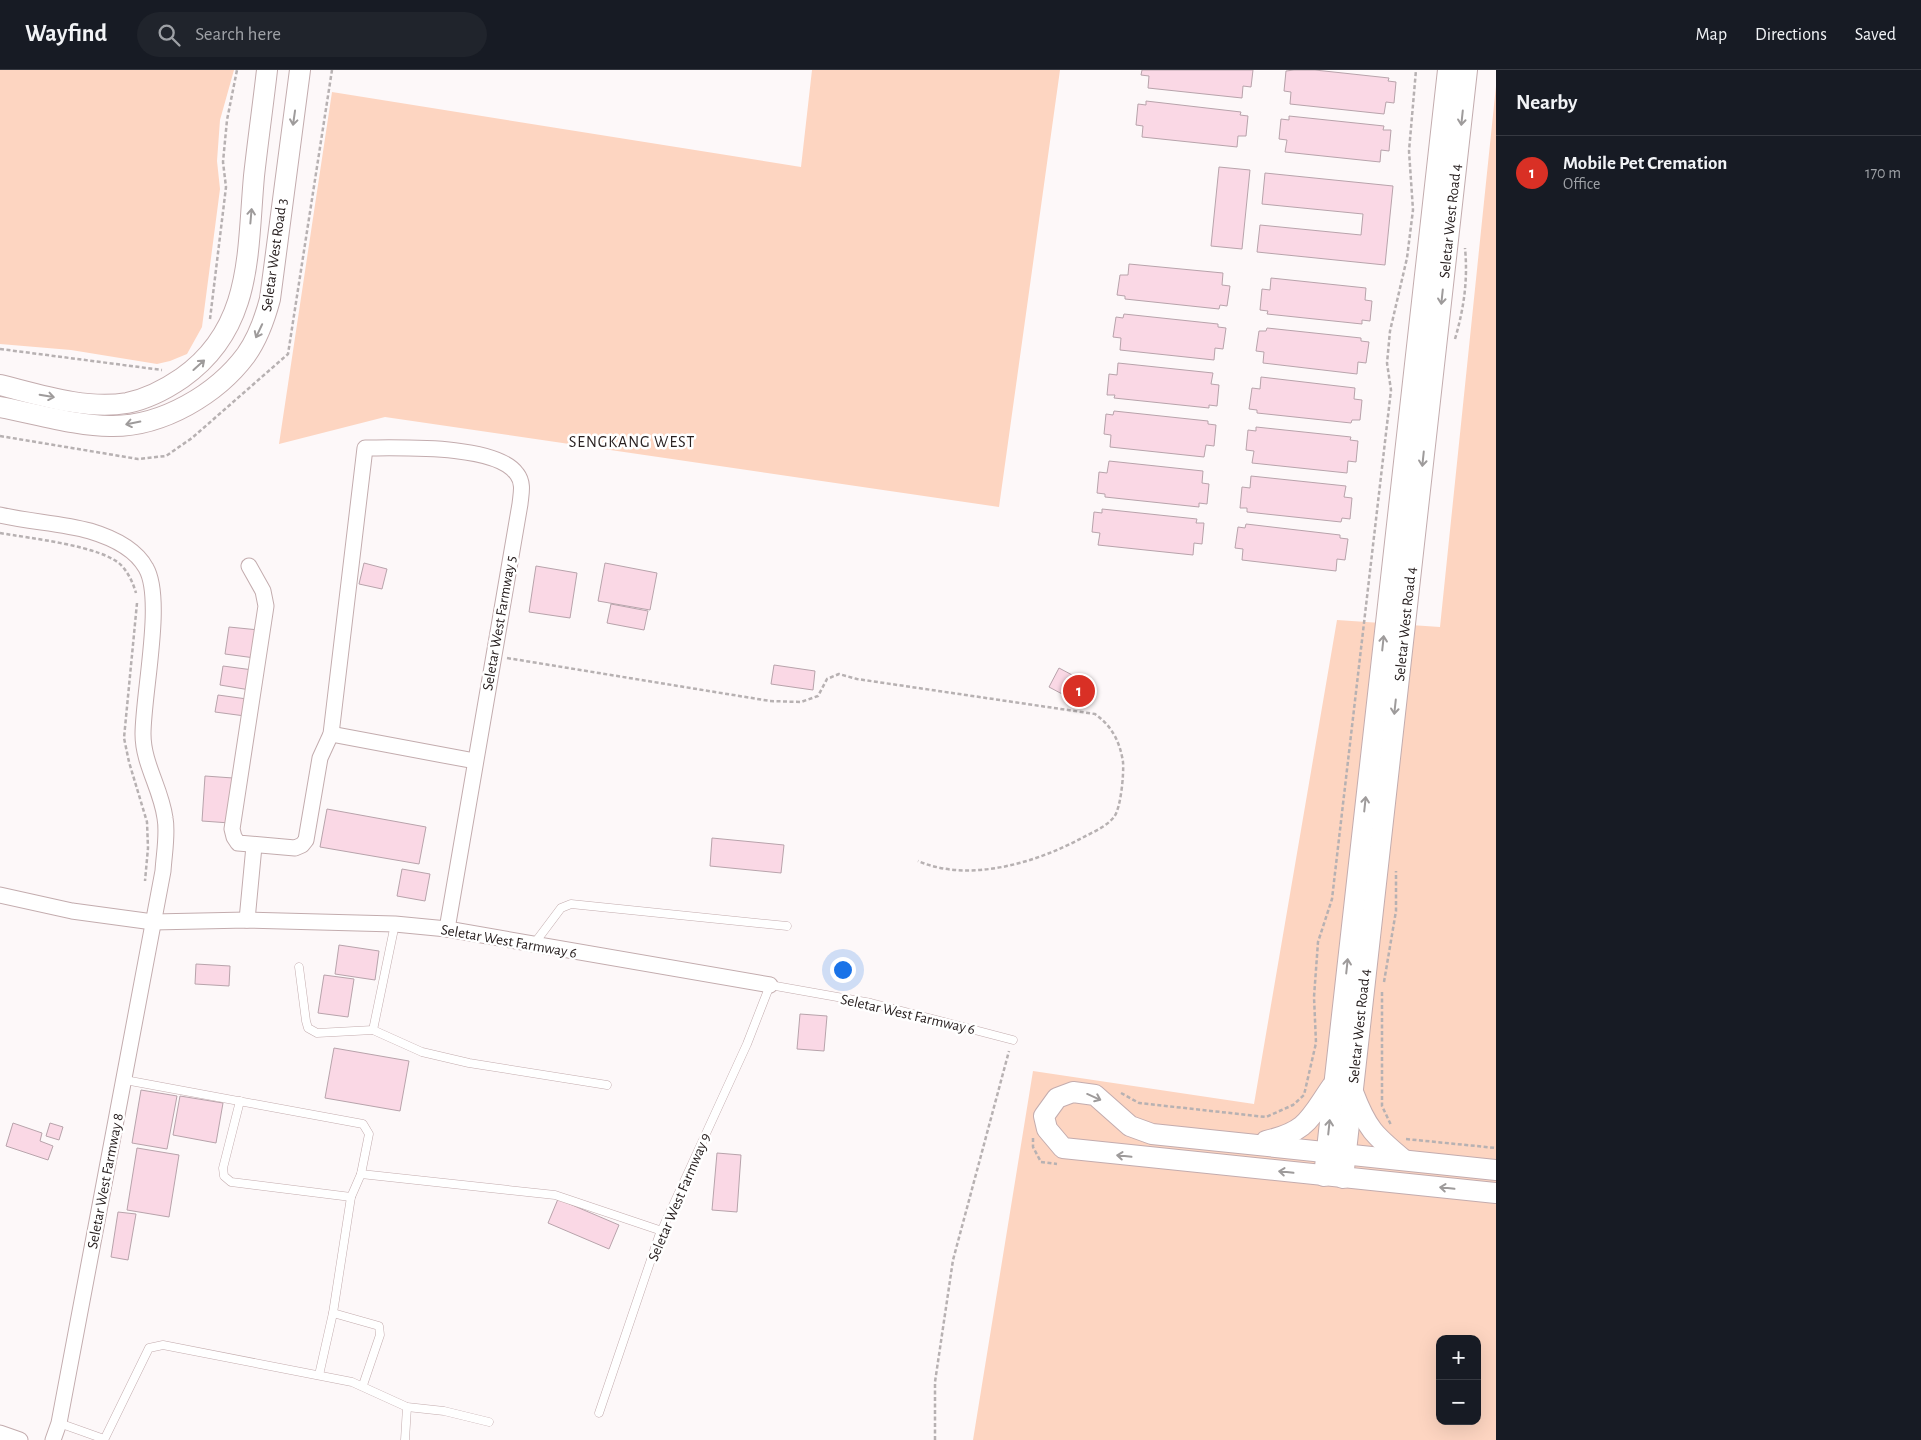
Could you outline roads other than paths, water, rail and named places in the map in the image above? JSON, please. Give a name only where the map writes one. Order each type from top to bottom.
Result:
[{"type":"main road","name":"Seletar West Road 3","points":[[0,385],[91,404],[128,403],[165,390],[193,370],[215,349],[236,309],[244,284],[267,70]]},
{"type":"main road","name":"Seletar West Road 3","points":[[0,407],[114,426],[134,424],[195,401],[215,386],[246,355],[266,316],[270,299],[300,70]]},
{"type":"main road","name":"Seletar West Road 4","points":[[1334,1177],[1448,70]]},
{"type":"main road","name":"Seletar West Road 4","points":[[1343,1087],[1467,70]]},
{"type":"main road","points":[[1254,1144],[1285,1137],[1306,1125],[1343,1087],[1373,1134],[1404,1160]]},
{"type":"main road","points":[[1496,1170],[1152,1134],[1130,1126],[1095,1095],[1073,1092],[1057,1098],[1044,1116],[1046,1129],[1063,1148],[1496,1193]]},
{"type":"street","name":"Seletar West Farmway 5","points":[[331,734],[365,448],[433,448],[494,458],[517,474],[522,485],[448,929]]},
{"type":"street","name":"Seletar West Farmway 8","points":[[0,516],[89,531],[114,540],[133,552],[146,568],[152,588],[154,614],[143,735],[145,759],[166,819],[163,871],[125,1080],[59,1423],[53,1440]]},
{"type":"street","points":[[249,566],[263,591],[266,606],[232,829],[238,843],[254,846],[295,848],[302,846],[306,840],[320,758],[331,734],[475,761]]},
{"type":"street","points":[[247,920],[254,846]]},
{"type":"street","name":"Seletar West Farmway 6","points":[[0,895],[72,911],[153,922],[247,920],[395,924],[448,929],[770,985]]},
{"type":"street","points":[[0,1433],[20,1440]]},
{"type":"lane","points":[[534,944],[561,908],[571,904],[787,926]]},
{"type":"lane","points":[[373,1030],[395,924]]},
{"type":"lane","points":[[299,967],[308,1028],[317,1033],[373,1030],[422,1052],[469,1063],[607,1085]]},
{"type":"lane","name":"Seletar West Farmway 6","points":[[770,985],[871,1003],[1012,1040]]},
{"type":"lane","name":"Seletar West Farmway 9","points":[[599,1413],[662,1231],[747,1044],[770,985]]},
{"type":"lane","points":[[125,1080],[363,1124],[369,1134],[361,1174],[351,1197],[333,1313],[319,1375]]},
{"type":"lane","points":[[240,1101],[223,1168],[224,1176],[231,1182],[351,1197]]},
{"type":"lane","points":[[361,1174],[555,1195],[662,1231]]},
{"type":"lane","points":[[333,1313],[379,1326],[380,1335],[363,1385]]},
{"type":"lane","points":[[59,1423],[104,1439],[149,1348],[163,1344],[363,1385],[407,1407],[444,1411],[489,1422]]},
{"type":"lane","points":[[405,1440],[407,1407]]},
{"type":"place","name":"Mobile Pet Cremation","points":[[1079,691]]},
{"type":"district","name":"SENGKANG WEST","points":[[632,441]]}]
